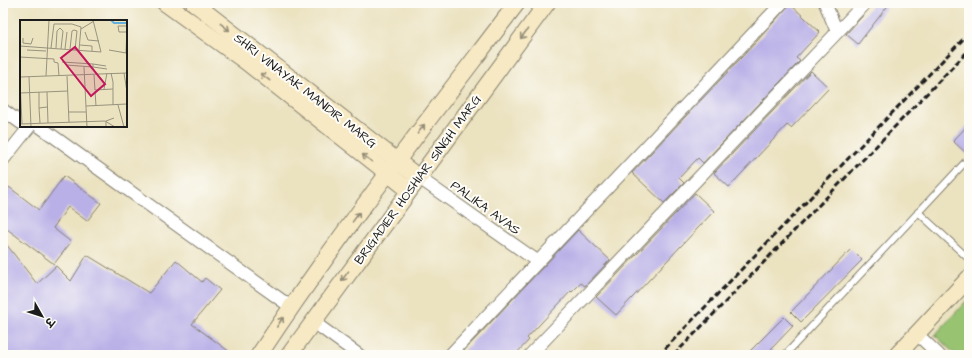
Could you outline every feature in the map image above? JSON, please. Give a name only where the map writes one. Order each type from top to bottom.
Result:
[{"type":"street","points":[[166,3],[245,61],[409,190]]},
{"type":"street","name":"SHRI VINAYAK MANDIR MARG","points":[[194,3],[418,177]]},
{"type":"street","points":[[259,355],[291,307],[397,160],[517,3]]},
{"type":"street","name":"BRIGADIER HOSHIAR SINGH MARG","points":[[289,355],[312,321],[547,3]]},
{"type":"street","points":[[450,355],[537,261],[782,3]]},
{"type":"street","points":[[825,3],[837,32]]},
{"type":"street","points":[[530,355],[865,3]]},
{"type":"street","points":[[3,110],[20,121]]},
{"type":"street","points":[[3,160],[27,127]]},
{"type":"street","points":[[29,127],[291,307]]},
{"type":"street","name":"PALIKA AVAS","points":[[418,177],[537,261]]},
{"type":"street","points":[[897,355],[969,278]]},
{"type":"street","points":[[312,321],[359,355]]},
{"type":"street","points":[[917,334],[939,355]]},
{"type":"lane","points":[[785,355],[969,158]]},
{"type":"lane","points":[[918,212],[969,258]]},
{"type":"green space","points":[[969,298],[969,355],[956,355],[935,335]]},
{"type":"building","points":[[872,3],[890,3],[858,44],[846,34],[870,8]]},
{"type":"building","points":[[790,4],[820,32],[796,58],[800,61],[703,163],[698,158],[679,178],[684,183],[664,203],[632,173]]},
{"type":"building","points":[[811,71],[829,88],[791,128],[787,125],[729,187],[714,173]]},
{"type":"building","points":[[969,124],[969,154],[967,154],[953,141]]},
{"type":"building","points":[[64,176],[101,203],[87,221],[68,207],[53,228],[71,242],[54,264],[3,226],[3,194],[9,187],[39,210]]},
{"type":"building","points":[[695,193],[714,211],[616,315],[596,297]]},
{"type":"building","points":[[578,230],[610,260],[585,286],[581,283],[572,292],[571,291],[527,338],[529,340],[515,355],[460,355]]},
{"type":"building","points":[[3,240],[37,284],[56,266],[71,281],[87,255],[149,293],[176,260],[202,282],[205,278],[220,290],[192,324],[234,355],[3,355]]},
{"type":"building","points":[[851,249],[862,260],[801,322],[791,312]]},
{"type":"building","points":[[784,317],[793,326],[771,349],[778,355],[746,355]]},
{"type":"railway","points":[[659,355],[969,33]]},
{"type":"railway","points":[[674,355],[969,50]]}]
